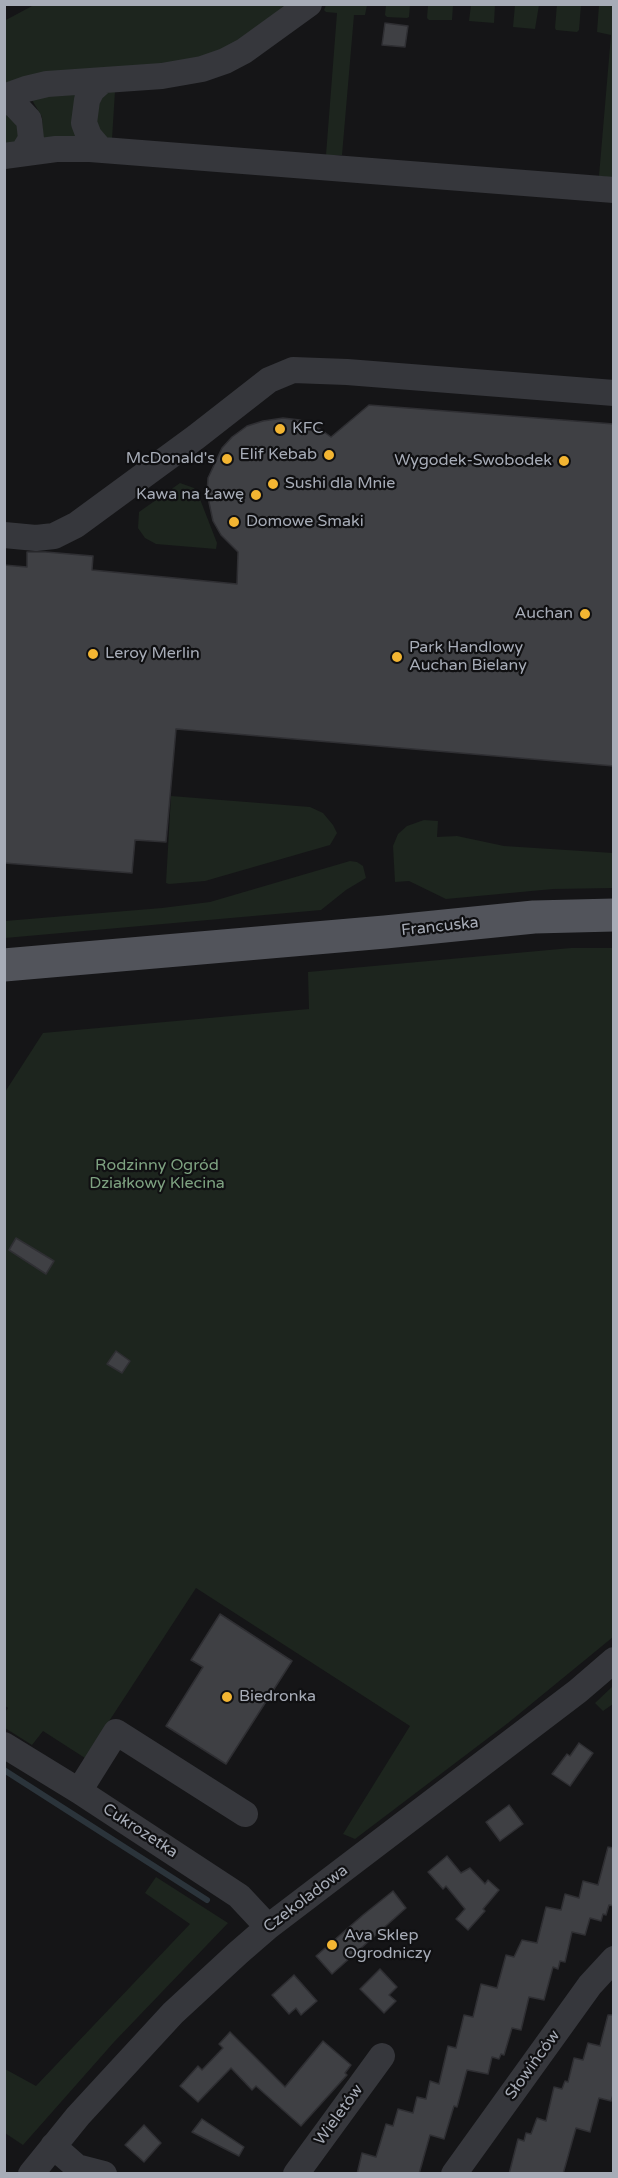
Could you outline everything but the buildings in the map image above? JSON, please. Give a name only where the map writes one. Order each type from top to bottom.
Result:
[{"type":"main road","name":"Francuska","points":[[4,965],[534,917],[614,915]]},
{"type":"street","points":[[4,99],[26,89],[47,84],[182,74],[225,61],[244,51],[309,4]]},
{"type":"street","points":[[101,150],[89,136],[84,123],[87,100],[92,90],[102,81]]},
{"type":"street","points":[[4,99],[14,104],[29,120],[31,139],[14,154]]},
{"type":"street","points":[[14,154],[69,148],[614,190]]},
{"type":"street","points":[[4,534],[36,538],[54,536],[76,525],[269,380],[293,370],[347,372],[614,393]]},
{"type":"street","name":"Czekoladowa","points":[[31,2174],[90,2102],[173,2013],[268,1927],[578,1691],[614,1660]]},
{"type":"street","points":[[79,1791],[116,1732],[245,1814]]},
{"type":"street","name":"Cukrozetka","points":[[4,1745],[79,1791],[239,1896],[268,1927]]},
{"type":"street","name":"Słowińców","points":[[454,2174],[591,1985],[614,1959]]},
{"type":"street","name":"Wieletów","points":[[296,2174],[382,2056]]},
{"type":"street","points":[[53,2146],[77,2167],[104,2174]]},
{"type":"green space","points":[[557,4],[581,5],[577,32],[556,30]]},
{"type":"green space","points":[[34,5],[293,5],[239,42],[207,58],[5,86],[4,21]]},
{"type":"green space","points":[[326,5],[367,5],[365,15],[354,15],[342,155],[326,155],[337,13],[326,12],[324,10]]},
{"type":"green space","points":[[386,5],[410,5],[409,17],[387,17],[385,15]]},
{"type":"green space","points":[[428,5],[453,5],[452,20],[429,20],[427,18]]},
{"type":"green space","points":[[471,5],[495,5],[494,23],[469,21]]},
{"type":"green space","points":[[515,5],[539,5],[535,29],[513,27]]},
{"type":"green space","points":[[599,5],[613,5],[613,178],[599,176],[611,35],[597,32]]},
{"type":"green space","points":[[108,90],[115,91],[112,139],[104,138],[97,132],[94,105]]},
{"type":"green space","points":[[78,92],[82,136],[43,139],[42,117],[32,100],[34,97]]},
{"type":"green space","points":[[5,111],[19,120],[18,141],[5,147]]},
{"type":"green space","points":[[180,483],[194,488],[198,494],[217,543],[216,549],[156,544],[145,538],[138,528],[139,512]]},
{"type":"green space","points":[[171,796],[310,807],[323,813],[337,833],[330,845],[205,881],[169,884],[166,883]]},
{"type":"green space","points":[[424,820],[438,821],[437,837],[457,836],[504,846],[613,853],[613,888],[553,889],[446,899],[409,881],[395,882],[393,846],[398,834],[407,826]]},
{"type":"green space","points":[[350,861],[363,866],[366,878],[346,890],[321,910],[5,938],[5,921],[210,902]]},
{"type":"green space","name":"Rodzinny Ogród Działkowy Klecina","points":[[571,948],[613,948],[613,1637],[508,1723],[355,1839],[343,1834],[410,1726],[196,1588],[85,1758],[43,1731],[32,1745],[5,1728],[4,1713],[8,1708],[4,1705],[5,1092],[43,1033],[309,1009],[308,972]]},
{"type":"green space","points":[[613,1686],[613,1704],[603,1711],[595,1703]]},
{"type":"green space","points":[[156,1877],[228,1923],[114,2042],[23,2145],[5,2133],[5,2069],[36,2086],[190,1924],[145,1893]]},
{"type":"waterway","points":[[4,1770],[207,1900]]},
{"type":"place","name":"KFC","points":[[280,429]]},
{"type":"place","name":"Elif Kebab","points":[[329,455]]},
{"type":"place","name":"McDonald's","points":[[227,459]]},
{"type":"place","name":"Wygodek-Swobodek","points":[[564,461]]},
{"type":"place","name":"Sushi dla Mnie","points":[[273,484]]},
{"type":"place","name":"Kawa na Ławę","points":[[256,495]]},
{"type":"place","name":"Domowe Smaki","points":[[234,522]]},
{"type":"place","name":"Auchan","points":[[585,614]]},
{"type":"place","name":"Leroy Merlin","points":[[93,654]]},
{"type":"place","name":"Park Handlowy Auchan Bielany","points":[[397,657]]},
{"type":"place","name":"Biedronka","points":[[227,1697]]},
{"type":"place","name":"Ava Sklep Ogrodniczy","points":[[332,1945]]}]
